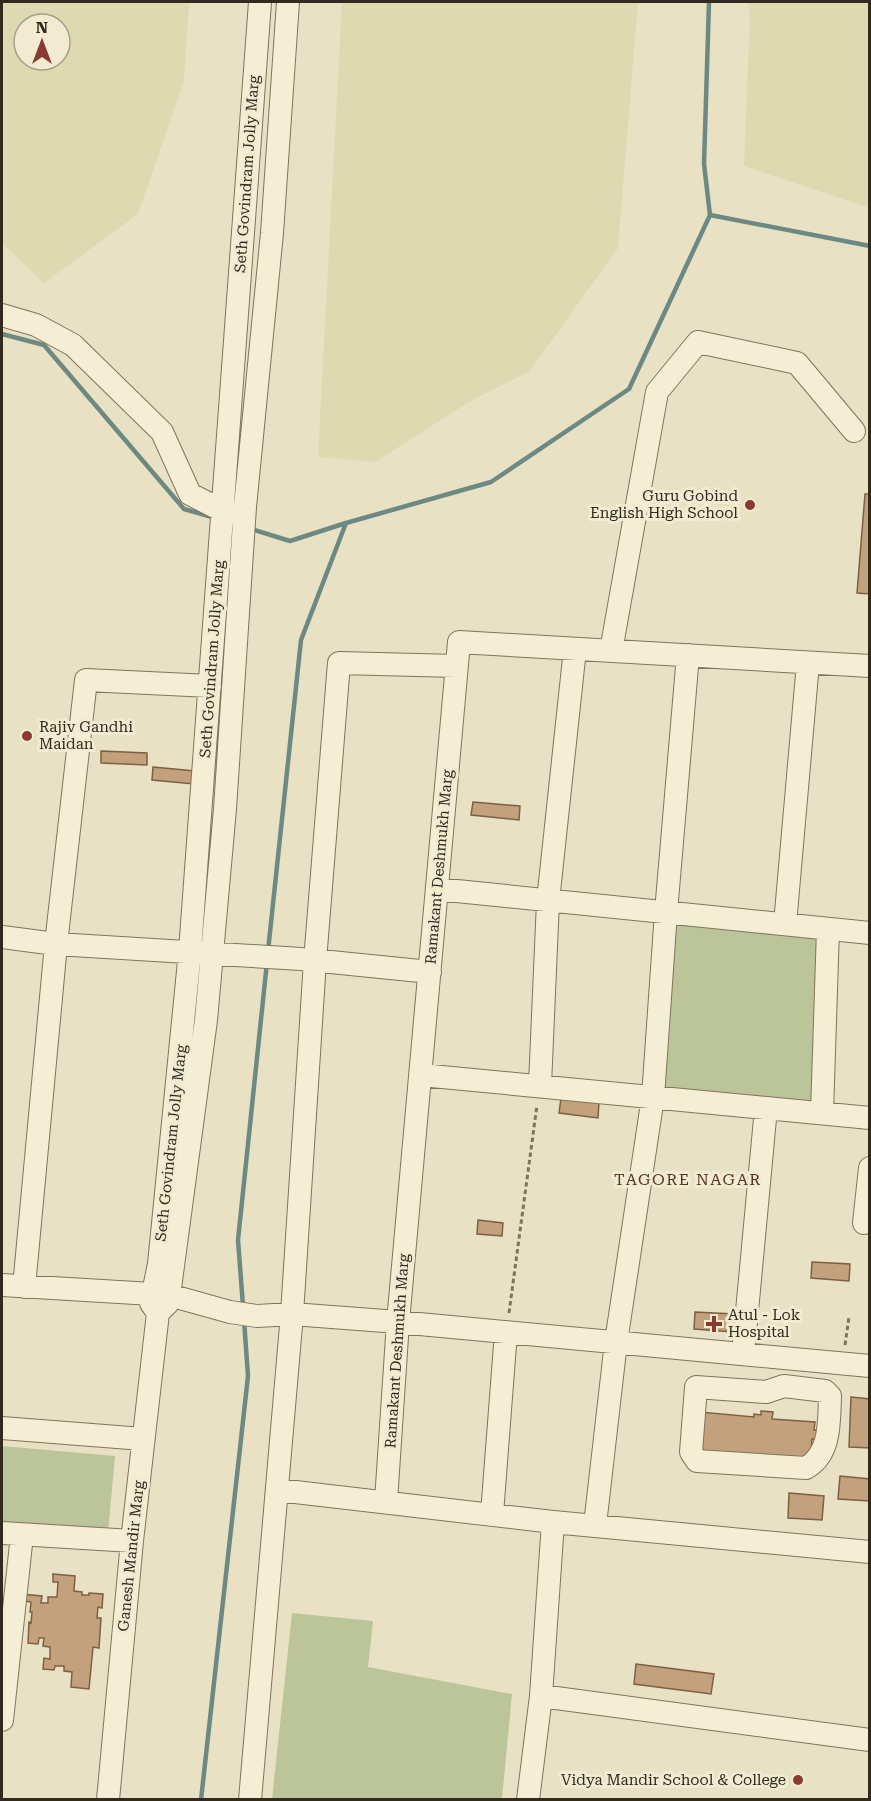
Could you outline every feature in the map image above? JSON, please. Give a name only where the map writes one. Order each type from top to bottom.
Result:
[{"type":"street","name":"Seth Govindram Jolly Marg","points":[[160,1301],[159,1264],[201,952],[210,686],[219,553],[234,516],[260,2]]},
{"type":"street","points":[[201,952],[225,809],[242,555],[234,516],[272,233],[288,2]]},
{"type":"street","points":[[2,315],[36,325],[73,345],[162,432],[190,494],[234,516]]},
{"type":"street","points":[[611,651],[657,392],[698,342],[797,363],[854,431]]},
{"type":"street","points":[[219,553],[242,555]]},
{"type":"street","name":"Ramakant Deshmukh Marg","points":[[386,1501],[398,1322],[459,642],[870,666]]},
{"type":"street","points":[[540,1086],[548,900],[575,649]]},
{"type":"street","points":[[595,1525],[616,1342],[653,1097],[688,656]]},
{"type":"street","points":[[250,1800],[292,1314],[308,960],[339,663],[457,666]]},
{"type":"street","points":[[785,924],[808,663]]},
{"type":"street","points":[[24,1287],[56,944],[86,680],[210,686]]},
{"type":"street","points":[[437,889],[870,933]]},
{"type":"street","points":[[822,1113],[828,929]]},
{"type":"street","points":[[2,937],[56,944],[308,960],[430,972]]},
{"type":"street","points":[[421,1075],[870,1118]]},
{"type":"street","points":[[743,1354],[766,1108]]},
{"type":"street","points":[[864,1223],[870,1168]]},
{"type":"street","points":[[2,1285],[160,1301],[257,1316],[292,1314],[398,1322],[870,1366]]},
{"type":"street","name":"Ganesh Mandir Marg","points":[[108,1800],[132,1541],[160,1301]]},
{"type":"street","points":[[492,1514],[506,1332]]},
{"type":"street","points":[[696,1387],[766,1392],[784,1386],[825,1391],[830,1396],[828,1434],[821,1455],[806,1468],[697,1461],[691,1452],[696,1387],[700,1350]]},
{"type":"street","points":[[784,1386],[787,1358]]},
{"type":"street","points":[[2,1428],[143,1439]]},
{"type":"street","points":[[278,1490],[553,1522],[870,1552]]},
{"type":"street","points":[[528,1800],[541,1696],[553,1522]]},
{"type":"street","points":[[2,1720],[12,1534],[132,1541]]},
{"type":"street","points":[[541,1696],[870,1740]]},
{"type":"path","points":[[506,1332],[540,1086]]},
{"type":"path","points":[[843,1364],[849,1317]]},
{"type":"shaded area","points":[[2,2],[189,2],[184,81],[138,214],[44,283],[2,243]]},
{"type":"shaded area","points":[[342,2],[638,2],[618,248],[529,372],[469,402],[375,462],[318,457]]},
{"type":"shaded area","points":[[748,2],[869,2],[869,208],[744,166],[750,17]]},
{"type":"green space","points":[[666,912],[828,929],[822,1113],[653,1097]]},
{"type":"green space","points":[[2,1446],[115,1456],[108,1533],[2,1523]]},
{"type":"green space","points":[[292,1613],[373,1621],[368,1667],[512,1694],[502,1799],[272,1799]]},
{"type":"building","points":[[865,494],[870,494],[870,594],[857,593]]},
{"type":"building","points":[[101,751],[147,753],[147,765],[101,763]]},
{"type":"building","points":[[153,767],[195,771],[194,784],[152,780]]},
{"type":"building","points":[[473,802],[520,806],[519,820],[471,815]]},
{"type":"building","points":[[561,1098],[599,1102],[598,1118],[559,1113]]},
{"type":"building","points":[[478,1220],[503,1223],[502,1236],[477,1234]]},
{"type":"building","points":[[812,1262],[850,1264],[849,1281],[811,1278]]},
{"type":"building","points":[[695,1312],[734,1314],[733,1332],[694,1329]]},
{"type":"building","points":[[851,1397],[870,1399],[870,1448],[849,1447]]},
{"type":"building","points":[[761,1411],[773,1412],[772,1419],[815,1422],[814,1430],[818,1430],[817,1440],[812,1439],[811,1453],[807,1453],[806,1459],[696,1450],[700,1412],[754,1417],[754,1414],[761,1415]]},
{"type":"building","points":[[840,1476],[870,1479],[870,1501],[838,1499]]},
{"type":"building","points":[[789,1493],[824,1496],[822,1520],[788,1518]]},
{"type":"building","points":[[53,1574],[75,1576],[74,1591],[82,1592],[82,1595],[103,1594],[102,1608],[98,1607],[97,1618],[101,1618],[99,1648],[93,1647],[89,1689],[71,1687],[72,1672],[64,1671],[64,1666],[55,1666],[54,1670],[43,1669],[44,1658],[50,1659],[50,1647],[43,1646],[44,1638],[39,1638],[38,1644],[28,1643],[31,1602],[25,1601],[20,1594],[42,1596],[41,1603],[48,1603],[48,1597],[57,1597],[58,1582],[53,1582]]},
{"type":"building","points":[[636,1664],[714,1674],[711,1694],[634,1684]]},
{"type":"waterway","points":[[709,2],[704,164],[710,215],[870,246]]},
{"type":"waterway","points":[[251,529],[290,541],[491,482],[629,389],[710,215]]},
{"type":"waterway","points":[[2,334],[44,345],[184,509],[212,517]]},
{"type":"waterway","points":[[268,951],[301,640],[346,523]]},
{"type":"waterway","points":[[243,1306],[238,1240],[267,962]]},
{"type":"waterway","points":[[201,1800],[248,1376],[244,1320]]},
{"type":"place","name":"Guru Gobind English High School","points":[[750,505]]},
{"type":"place","name":"Rajiv Gandhi Maidan","points":[[27,736]]},
{"type":"place","name":"Atul - Lok Hospital","points":[[714,1324]]},
{"type":"place","name":"Vidya Mandir School & College","points":[[798,1780]]},
{"type":"district","name":"TAGORE NAGAR","points":[[688,1179]]}]
